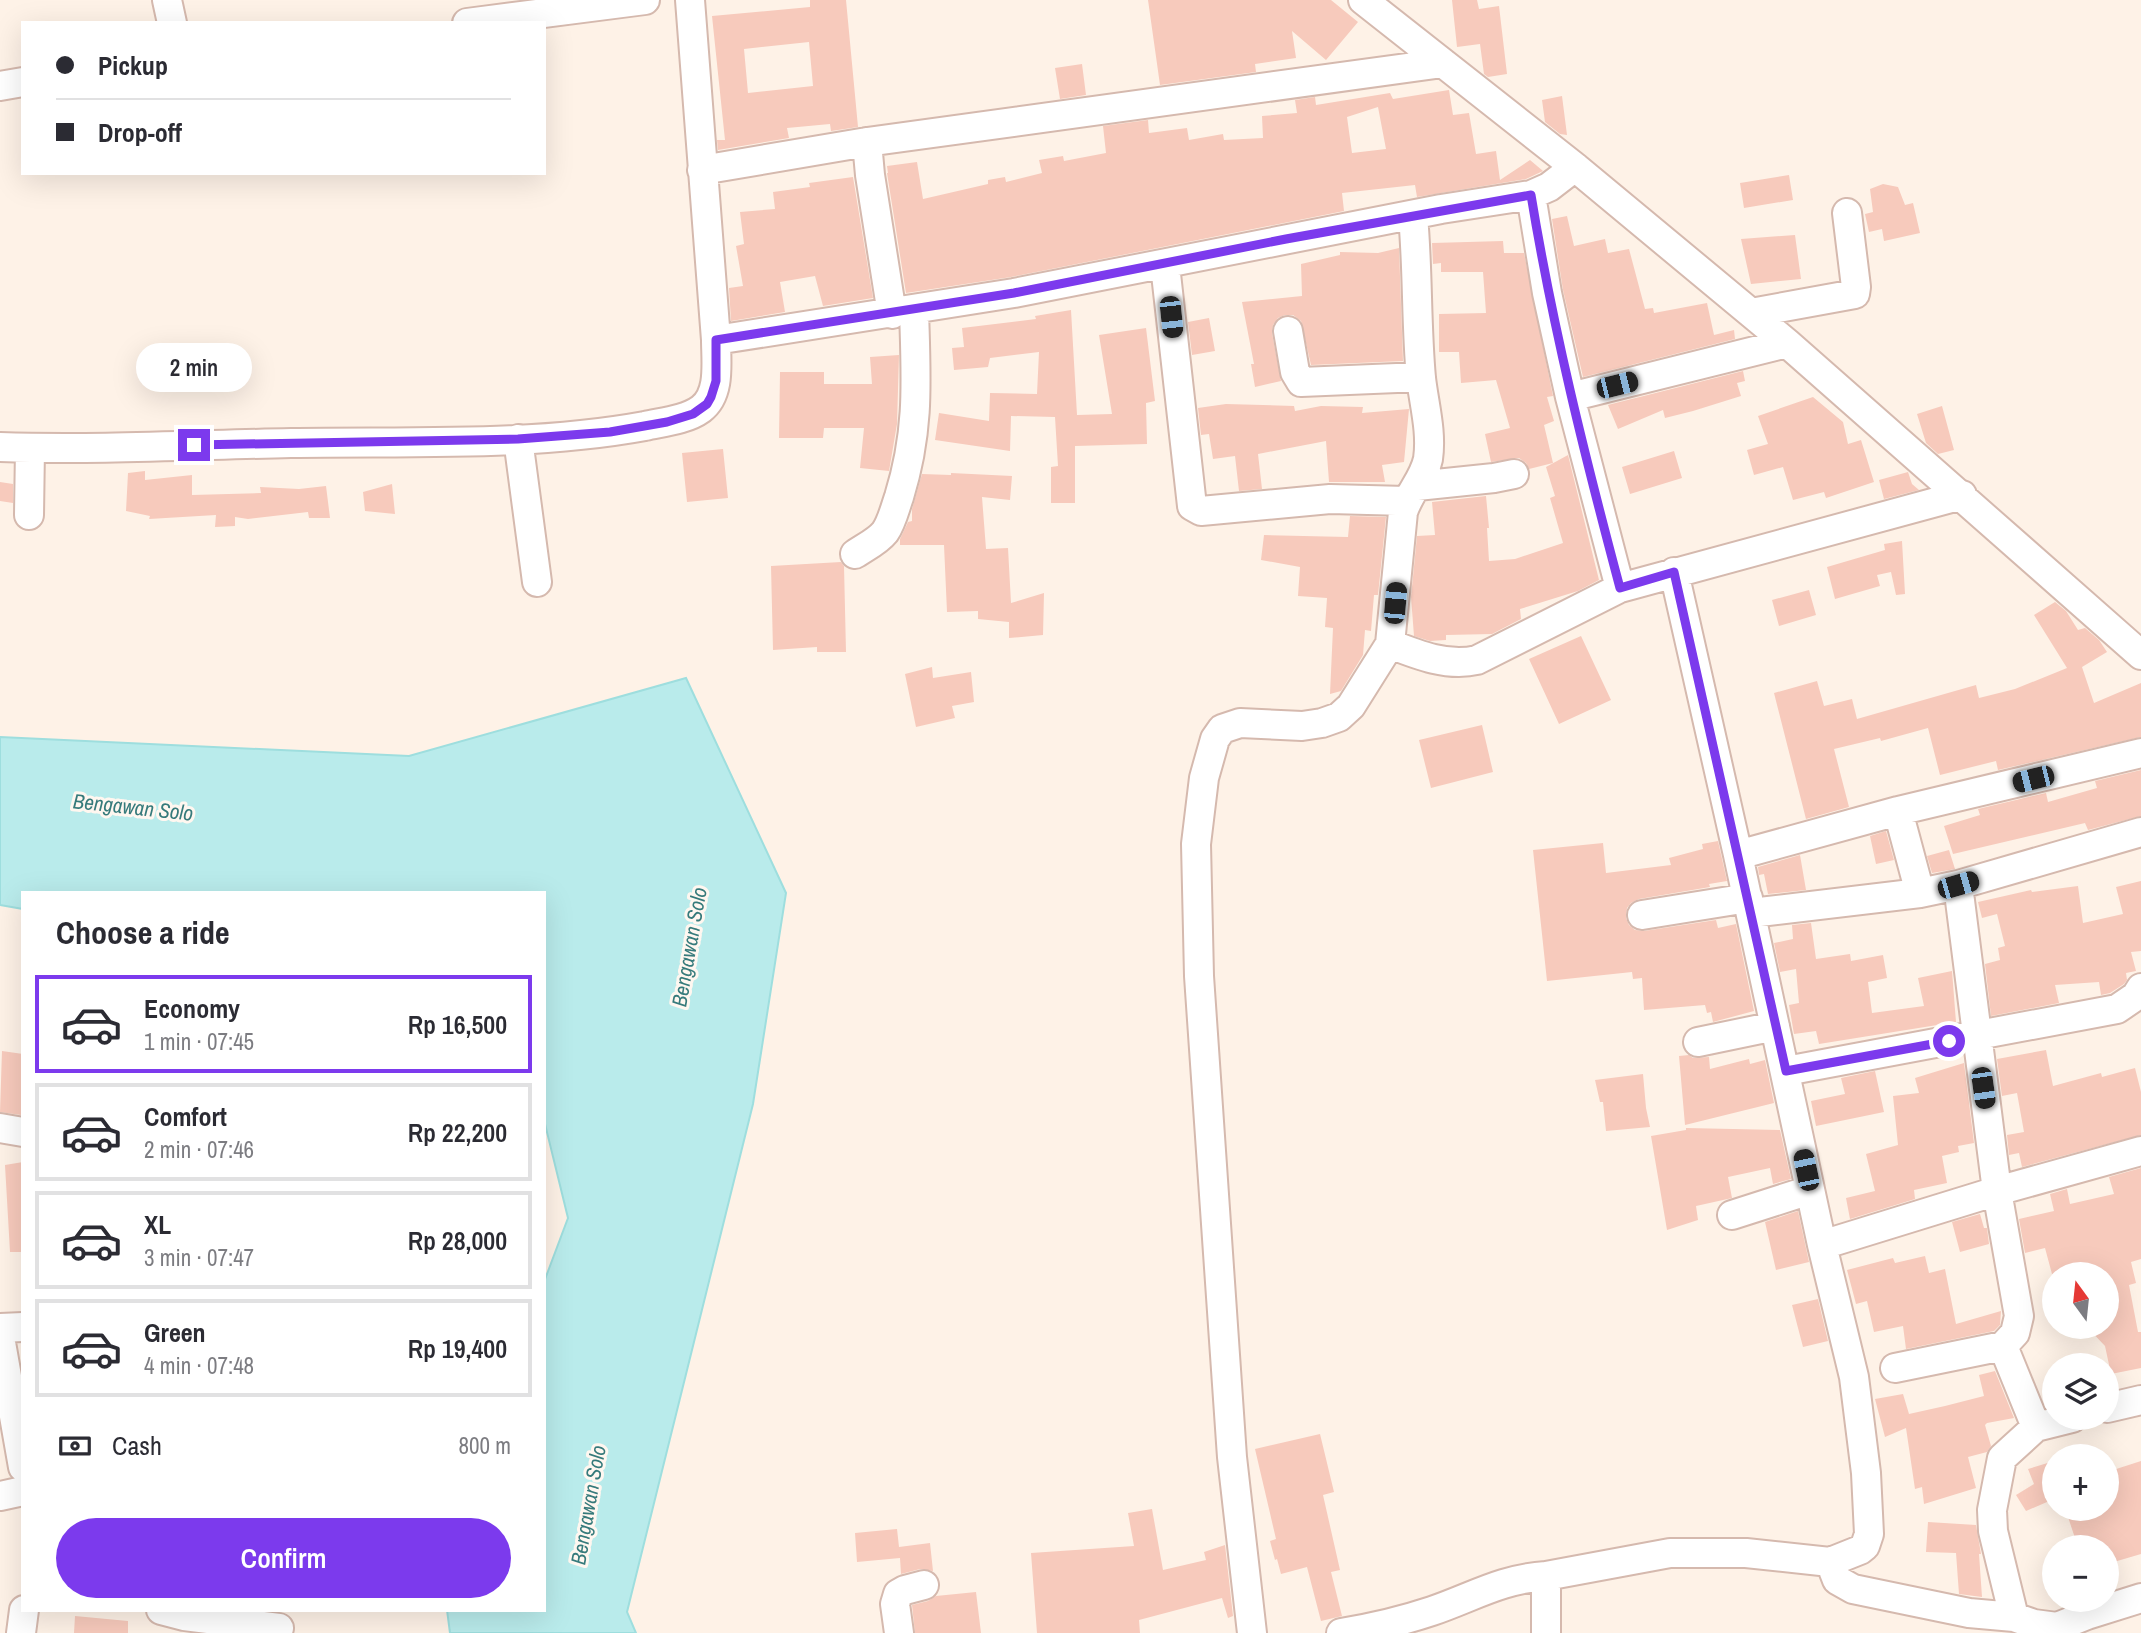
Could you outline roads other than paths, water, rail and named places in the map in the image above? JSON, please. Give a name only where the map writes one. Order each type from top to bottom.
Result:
[{"type":"street","points":[[167,0],[172,21]]},
{"type":"street","points":[[482,21],[645,0]]},
{"type":"street","points":[[0,447],[518,439],[610,432],[693,414],[707,404],[716,381],[716,340],[690,0]]},
{"type":"street","points":[[1363,0],[1575,167],[1787,343],[2141,655]]},
{"type":"street","points":[[702,170],[867,142],[1443,63]]},
{"type":"street","points":[[0,86],[21,82]]},
{"type":"street","points":[[855,554],[886,531],[893,515],[907,468],[917,400],[903,312],[870,175],[867,142]]},
{"type":"street","points":[[716,340],[903,312],[1531,195],[1549,187],[1575,167]]},
{"type":"street","points":[[1531,195],[1547,293],[1570,397],[1620,588]]},
{"type":"street","points":[[1751,313],[1855,294],[1847,213]]},
{"type":"street","points":[[1252,1633],[1232,1457],[1199,976],[1196,844],[1204,778],[1215,738],[1222,729],[1240,723],[1302,726],[1339,717],[1351,706],[1390,645],[1403,512],[1424,471],[1428,455],[1428,429],[1421,377],[1418,268],[1413,216]]},
{"type":"street","points":[[1165,265],[1192,506],[1201,511],[1412,494],[1462,482],[1514,474]]},
{"type":"street","points":[[1288,331],[1295,372],[1301,382],[1421,377]]},
{"type":"street","points":[[1570,397],[1787,343]]},
{"type":"street","points":[[518,439],[537,582]]},
{"type":"street","points":[[29,514],[30,448]]},
{"type":"street","points":[[1390,645],[1446,662],[1477,660],[1620,588],[1962,495]]},
{"type":"street","points":[[1341,1633],[1385,1625],[1432,1611],[1500,1583],[1670,1553],[1746,1553],[1830,1562],[1851,1555],[1865,1546],[1870,1522],[1854,1377],[1822,1245],[1786,1071],[1674,572]]},
{"type":"street","points":[[1738,855],[1898,811],[2141,753]]},
{"type":"street","points":[[1898,811],[1920,893]]},
{"type":"street","points":[[1642,915],[1920,893],[1958,885],[2141,832]]},
{"type":"street","points":[[1895,1368],[2003,1346],[2015,1333],[2019,1316],[1997,1191],[1958,885]]},
{"type":"street","points":[[1786,1071],[2117,1009],[2136,996],[2141,988]]},
{"type":"street","points":[[1698,1042],[1775,1026]]},
{"type":"street","points":[[0,1128],[21,1132]]},
{"type":"street","points":[[1822,1245],[1997,1191],[2141,1151]]},
{"type":"street","points":[[1732,1215],[1810,1189]]},
{"type":"street","points":[[0,1328],[21,1327]]},
{"type":"street","points":[[0,1338],[20,1432]]},
{"type":"street","points":[[2003,1346],[2036,1427]]},
{"type":"street","points":[[2119,1405],[2141,1399]]},
{"type":"street","points":[[2014,1617],[1999,1563],[1992,1510],[2002,1458],[2036,1427],[2042,1426]]},
{"type":"street","points":[[0,1496],[21,1491]]},
{"type":"street","points":[[1830,1562],[1837,1580],[1853,1589],[1969,1613],[2014,1617],[2057,1628],[2087,1615],[2141,1598]]},
{"type":"street","points":[[1546,1576],[1546,1633]]},
{"type":"street","points":[[899,1633],[895,1604],[898,1594],[924,1585]]},
{"type":"street","points":[[21,1633],[24,1612]]},
{"type":"street","points":[[169,1612],[279,1628]]},
{"type":"water","name":"Bengawan Solo","points":[[686,678],[786,893],[753,1104],[627,1612],[636,1633],[450,1633],[447,1612],[546,1612],[546,1277],[568,1218],[546,1128],[546,891],[21,891],[21,909],[0,905],[0,737],[409,756]]}]
